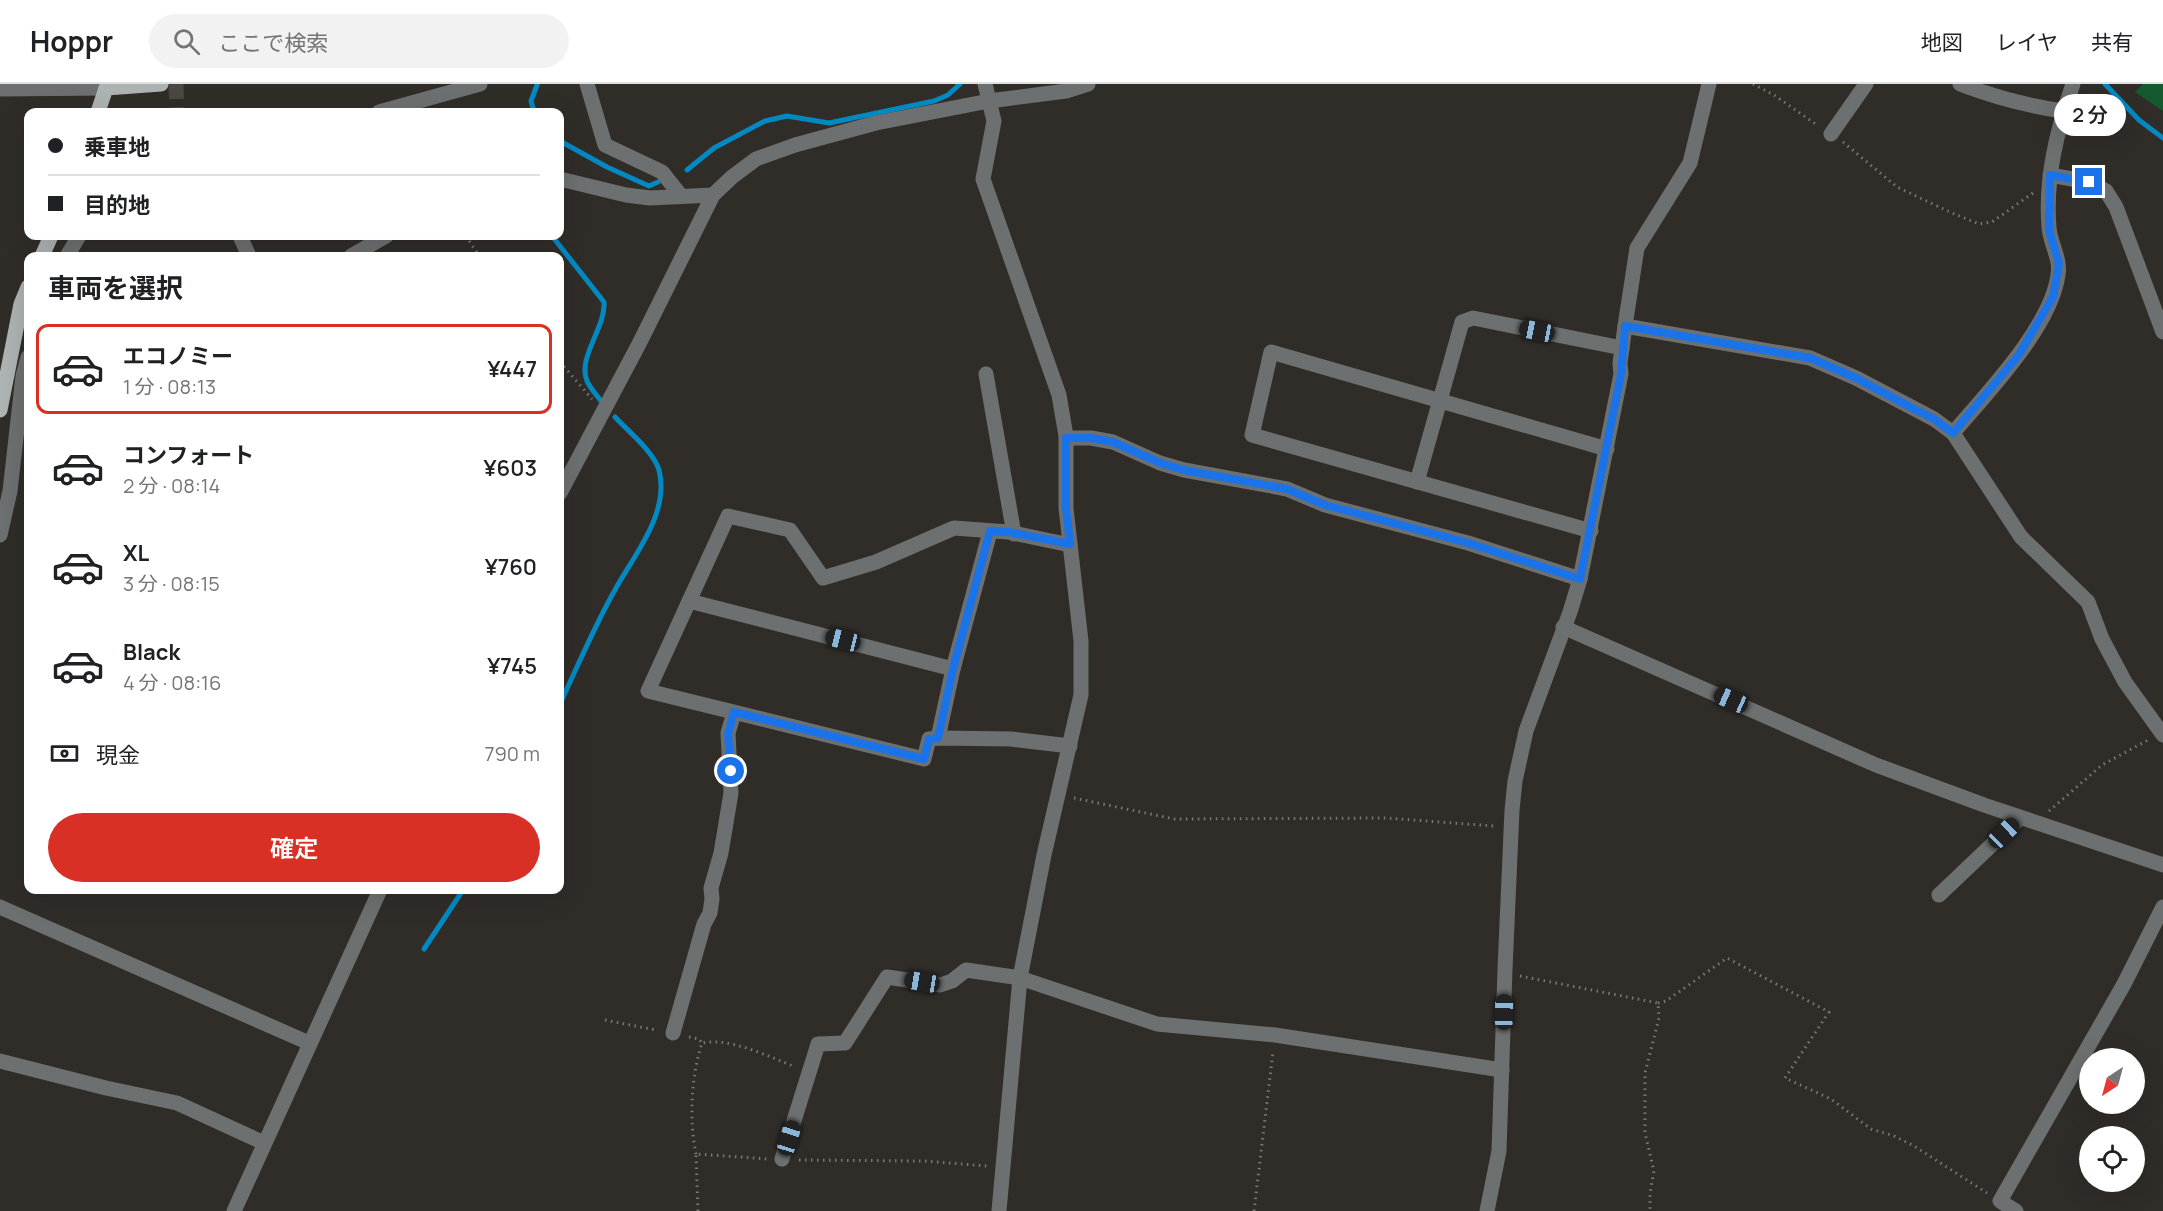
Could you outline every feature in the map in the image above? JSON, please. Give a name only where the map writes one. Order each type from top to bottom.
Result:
[{"type":"main road","points":[[99,108],[106,88],[161,84]]},
{"type":"main road","points":[[0,410],[24,297]]},
{"type":"street","points":[[393,108],[480,84]]},
{"type":"street","points":[[587,84],[605,145],[662,172],[681,196]]},
{"type":"street","points":[[985,84],[994,121],[983,179],[1059,395],[1066,438],[1066,508],[1081,641],[1081,695],[1044,855],[1020,978],[999,1211]]},
{"type":"street","points":[[564,485],[640,342],[713,195],[732,177],[756,159],[795,145],[876,123],[989,101],[1066,91],[1088,84]]},
{"type":"street","points":[[1487,1211],[1499,1151],[1504,973],[1515,781],[1526,730],[1580,579],[1591,531],[1621,374],[1622,348],[1637,248],[1690,163],[1708,84]]},
{"type":"street","points":[[1831,134],[1866,84]]},
{"type":"street","points":[[1960,84],[1985,94],[2033,107],[2063,111]]},
{"type":"street","points":[[1953,433],[2018,356],[2053,297],[2059,264],[2049,230],[2049,181],[2063,111],[2073,84]]},
{"type":"street","points":[[0,89],[106,88]]},
{"type":"street","points":[[564,180],[626,195],[650,198],[713,195]]},
{"type":"street","points":[[2049,181],[2089,182],[2106,191],[2116,207],[2163,332]]},
{"type":"street","points":[[358,252],[379,240]]},
{"type":"street","points":[[1417,482],[1462,322],[1473,318],[1622,348]]},
{"type":"street","points":[[1625,326],[1810,358],[1856,378],[1934,419],[1953,433],[2021,537],[2088,602],[2102,639],[2125,682],[2162,734]]},
{"type":"street","points":[[1591,531],[1252,435],[1271,352],[1607,448]]},
{"type":"street","points":[[0,535],[10,491],[24,373]]},
{"type":"street","points":[[986,374],[1014,534]]},
{"type":"street","points":[[1066,438],[1091,438],[1113,442],[1160,463],[1184,470],[1287,489],[1325,505],[1468,543],[1580,579]]},
{"type":"street","points":[[1070,544],[1014,534],[954,528],[876,561],[823,578],[790,530],[728,516],[648,691],[924,759],[929,739],[938,738],[1011,739],[1070,746]]},
{"type":"street","points":[[938,738],[953,669],[990,531]]},
{"type":"street","points":[[689,601],[953,669]]},
{"type":"street","points":[[1563,627],[1876,765],[2020,818],[2163,865]]},
{"type":"street","points":[[673,1033],[711,906],[711,888],[721,853],[731,794],[728,734],[734,712]]},
{"type":"street","points":[[1939,895],[2020,818]]},
{"type":"street","points":[[234,1211],[378,894]]},
{"type":"street","points":[[0,907],[309,1043]]},
{"type":"street","points":[[2016,1211],[2000,1201],[2124,984],[2163,907]]},
{"type":"street","points":[[782,1159],[818,1044],[845,1043],[887,977],[940,985],[952,981],[966,970],[1020,978],[1157,1024],[1275,1035],[1502,1070]]},
{"type":"street","points":[[0,1061],[106,1089],[177,1103],[264,1143]]},
{"type":"path","points":[[1753,84],[1774,95],[1851,147],[1897,187],[1979,224],[1992,222],[2049,181]]},
{"type":"path","points":[[564,366],[587,391],[601,413]]},
{"type":"path","points":[[2039,824],[2044,816],[2102,765],[2162,734]]},
{"type":"path","points":[[1059,795],[1174,819],[1386,818],[1511,827]]},
{"type":"path","points":[[1504,973],[1658,1003],[1666,1001],[1727,958],[1829,1012],[1785,1077],[1831,1099],[1871,1129],[1894,1136],[1914,1146],[2000,1201]]},
{"type":"path","points":[[1650,1211],[1654,1171],[1645,1133],[1645,1074],[1659,1018],[1658,1003]]},
{"type":"path","points":[[605,1020],[699,1039],[702,1044]]},
{"type":"path","points":[[1254,1211],[1275,1035]]},
{"type":"path","points":[[702,1044],[714,1041],[735,1046],[809,1072]]},
{"type":"path","points":[[698,1211],[696,1154],[691,1113],[702,1044]]},
{"type":"path","points":[[696,1154],[782,1159],[924,1161],[1003,1167]]},
{"type":"green space","points":[[2143,84],[2163,84],[2163,111],[2135,92]]},
{"type":"waterway","points":[[687,170],[714,148],[765,121],[787,116],[829,123],[934,101],[948,95],[960,84]]},
{"type":"waterway","points":[[2105,84],[2139,120],[2163,138]]},
{"type":"waterway","points":[[533,108],[531,101],[537,85]]},
{"type":"waterway","points":[[564,143],[607,167],[649,186],[658,182]]},
{"type":"waterway","points":[[555,240],[604,302],[601,322],[589,352],[585,372],[588,384],[601,401]]},
{"type":"waterway","points":[[564,695],[601,616],[649,532],[660,501],[661,486],[656,463],[646,449],[615,417]]},
{"type":"waterway","points":[[424,949],[460,894]]},
{"type":"tunnel","points":[[176,84],[177,108]]},
{"type":"route","points":[[731,771],[728,734],[734,712],[924,759],[929,739],[938,738],[953,669],[990,531],[1008,532],[1070,544],[1066,508],[1066,438],[1091,438],[1113,442],[1160,463],[1184,470],[1287,489],[1325,505],[1468,543],[1580,579],[1621,374],[1620,363],[1625,326],[1654,329],[1810,358],[1856,378],[1934,419],[1953,433],[2018,356],[2053,297],[2059,264],[2049,230],[2050,175],[2089,182]]}]
